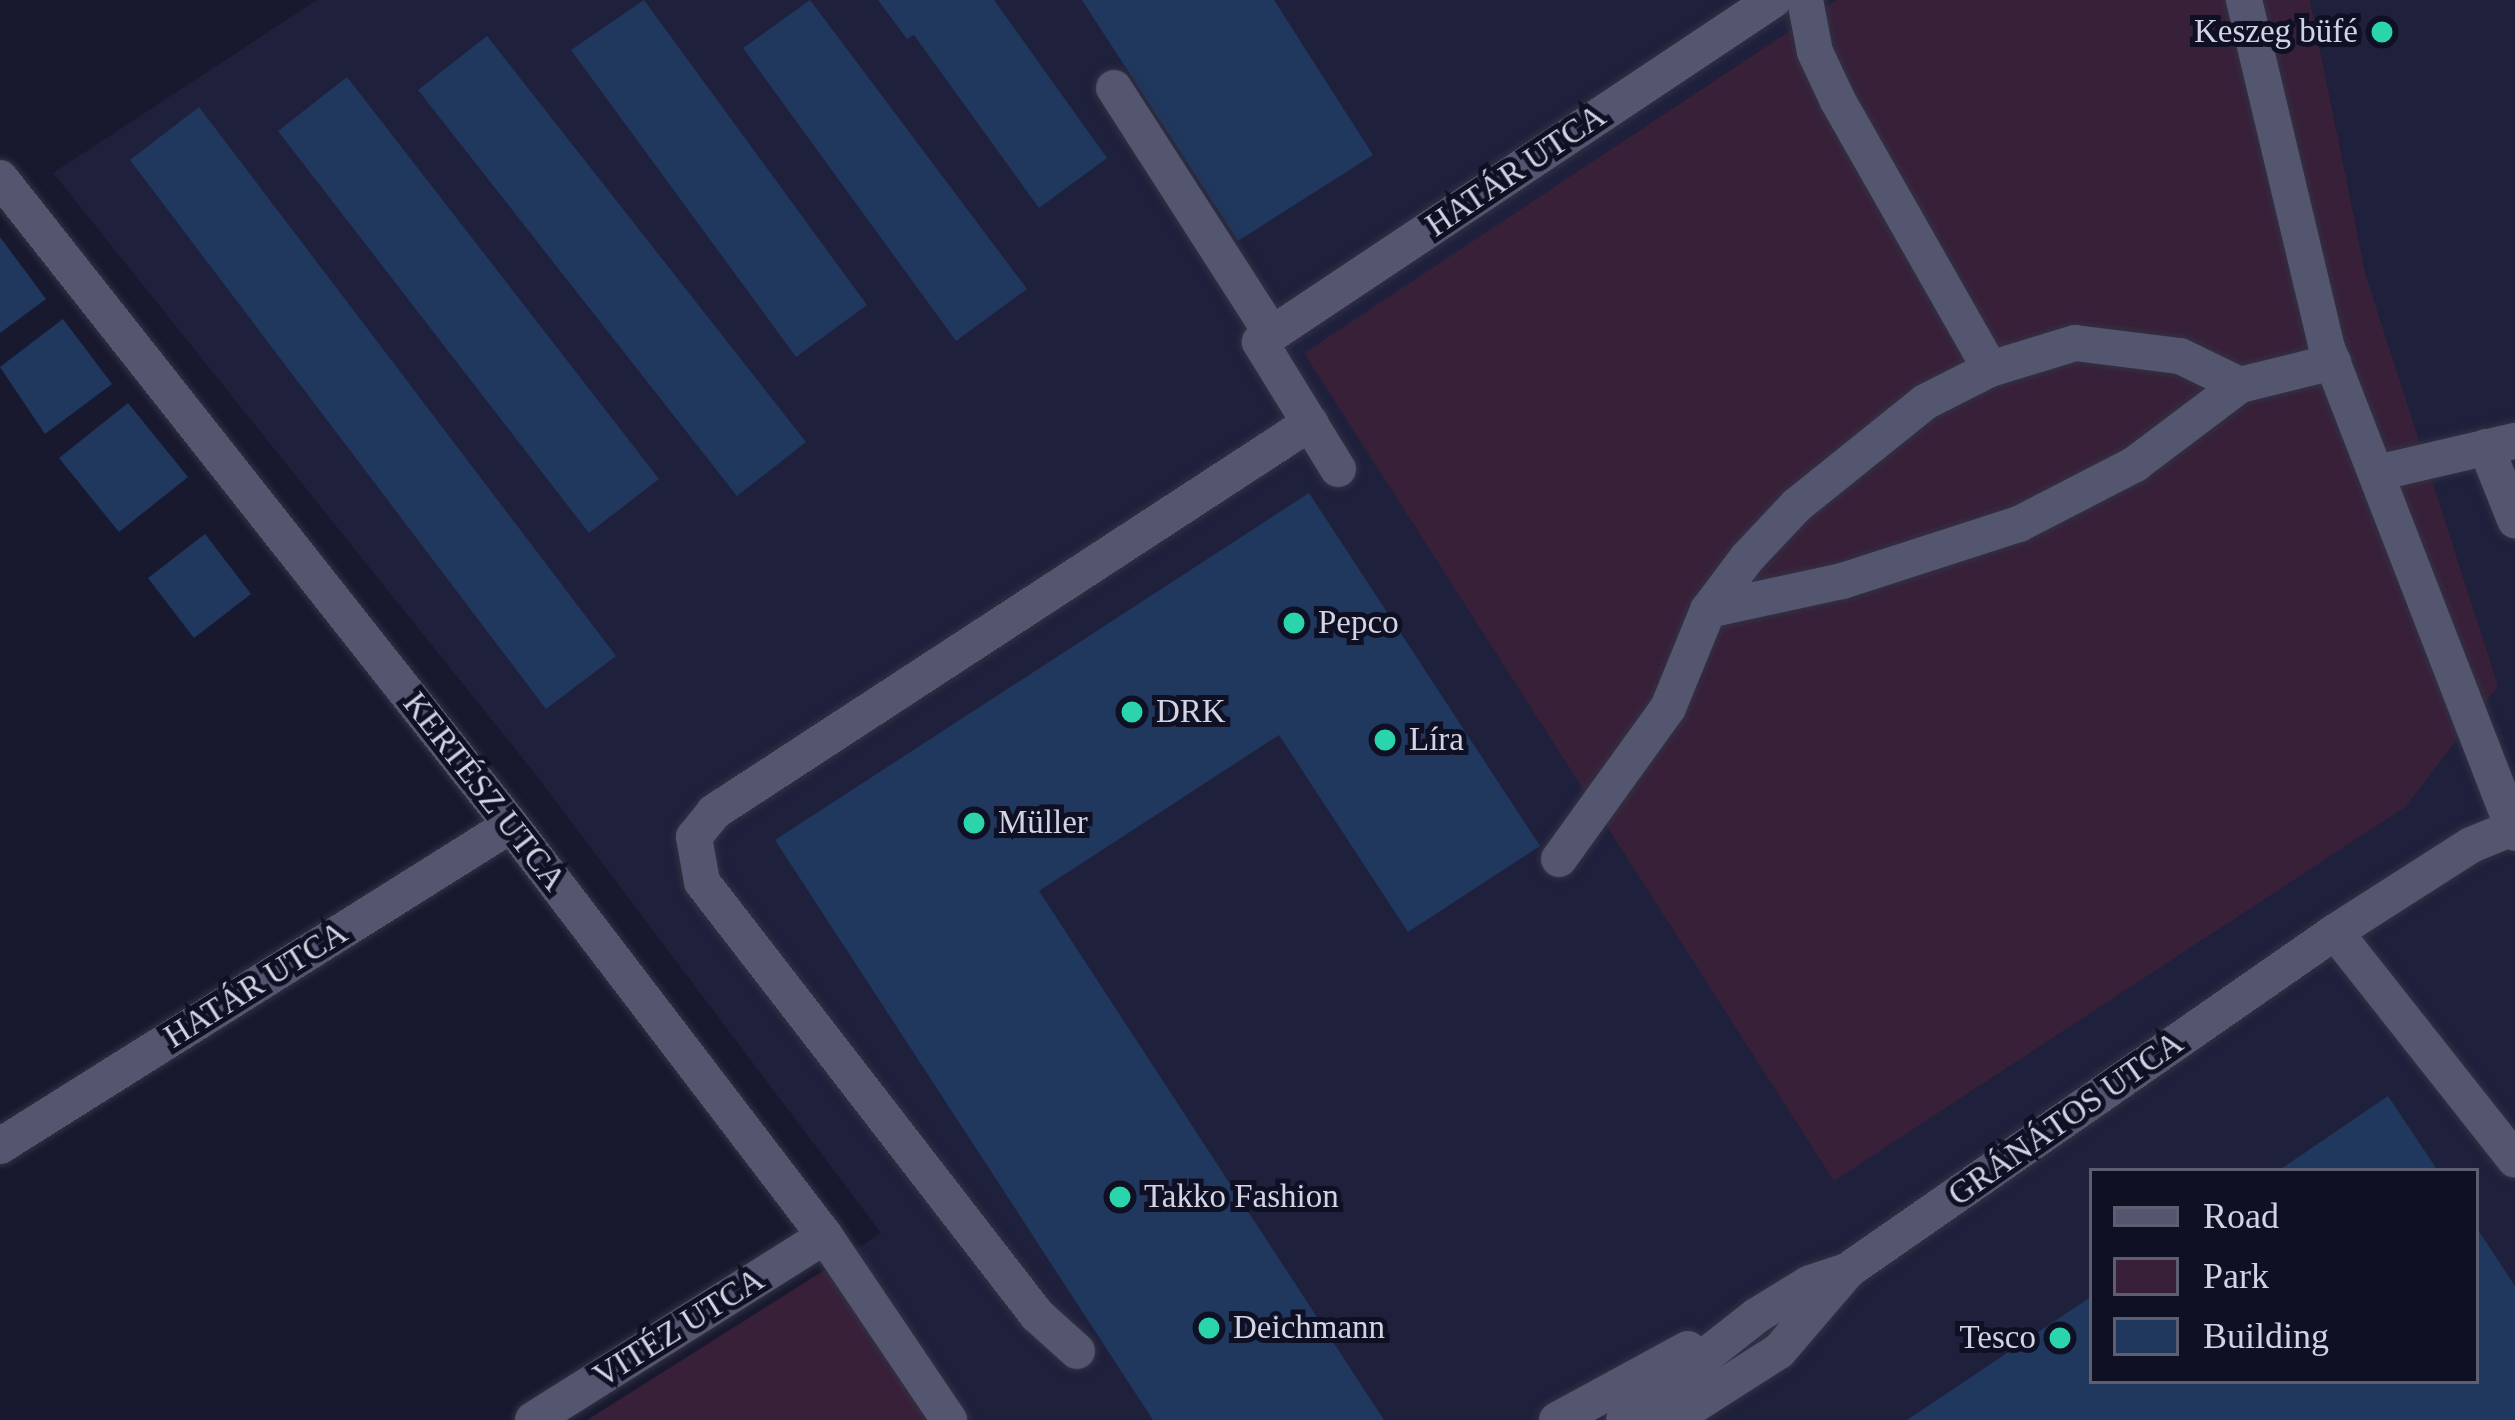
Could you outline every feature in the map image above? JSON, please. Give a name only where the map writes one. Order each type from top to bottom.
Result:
[{"type":"street","name":"HATÁR UTCA","points":[[1266,337],[1773,0]]},
{"type":"street","points":[[1805,0],[1814,52],[1838,101],[1990,368]]},
{"type":"street","points":[[2245,0],[2333,362],[2514,829]]},
{"type":"street","points":[[1114,88],[1266,337],[1338,469]]},
{"type":"street","name":"KERTÉSZ UTCA","points":[[0,178],[511,825],[825,1236],[949,1420]]},
{"type":"street","points":[[1559,859],[1668,708],[1708,610],[1747,558],[1852,457],[1925,403],[1990,368],[2075,343],[2180,356],[2240,385]]},
{"type":"street","points":[[1708,610],[1841,581],[2019,524],[2135,464],[2240,385],[2333,362]]},
{"type":"street","points":[[1077,1351],[1037,1316],[702,882],[694,837],[714,812],[1310,423]]},
{"type":"street","points":[[2378,473],[2500,444],[2514,518]]},
{"type":"street","name":"HATÁR UTCA","points":[[0,1146],[511,825]]},
{"type":"street","name":"GRÁNÁTOS UTCA","points":[[1624,1420],[1756,1316],[1810,1283],[1847,1271],[2335,932],[2514,829]]},
{"type":"street","points":[[2335,932],[2515,1160]]},
{"type":"street","name":"VITÉZ UTCA","points":[[533,1420],[825,1236]]},
{"type":"street","points":[[1671,1420],[1779,1351],[1847,1271]]},
{"type":"street","points":[[1557,1420],[1756,1316]]},
{"type":"shaded area","points":[[317,0],[1836,0],[1304,353],[2366,276],[2310,0],[2515,0],[2515,1420],[931,1420],[826,1269],[881,1233],[536,775],[53,173]]},
{"type":"green space","points":[[1836,0],[2310,0],[2366,276],[2498,686],[2405,807],[1834,1181],[1304,353]]},
{"type":"green space","points":[[826,1269],[931,1420],[587,1420]]},
{"type":"building","points":[[644,0],[867,305],[796,357],[571,50]]},
{"type":"building","points":[[810,0],[1027,289],[956,341],[743,48]]},
{"type":"building","points":[[878,0],[994,0],[1107,158],[1039,208],[914,35],[907,39]]},
{"type":"building","points":[[1082,0],[1274,0],[1373,155],[1238,241]]},
{"type":"building","points":[[487,36],[806,442],[737,496],[418,90]]},
{"type":"building","points":[[347,77],[659,479],[589,533],[278,131]]},
{"type":"building","points":[[199,107],[616,656],[546,709],[130,160]]},
{"type":"building","points":[[0,237],[46,299],[0,333]]},
{"type":"building","points":[[63,319],[112,384],[45,434],[0,367]]},
{"type":"building","points":[[128,403],[188,477],[119,532],[59,458]]},
{"type":"building","points":[[1309,493],[1540,846],[1408,932],[1279,735],[1039,891],[1384,1420],[1153,1420],[775,840]]},
{"type":"building","points":[[205,534],[251,594],[194,638],[148,578]]},
{"type":"building","points":[[2388,1096],[2436,1168],[2282,1168]]},
{"type":"building","name":"Tesco","points":[[2479,1232],[2515,1286],[2515,1420],[1907,1420],[2089,1298],[2089,1384],[2479,1384]]},
{"type":"place","name":"Keszeg büfé","points":[[2382,32]]},
{"type":"place","name":"Pepco","points":[[1294,623]]},
{"type":"place","name":"DRK","points":[[1132,712]]},
{"type":"place","name":"Líra","points":[[1385,740]]},
{"type":"place","name":"Müller","points":[[974,823]]},
{"type":"place","name":"Takko Fashion","points":[[1120,1197]]},
{"type":"place","name":"Deichmann","points":[[1209,1328]]},
{"type":"place","name":"Tesco","points":[[2060,1338]]}]
